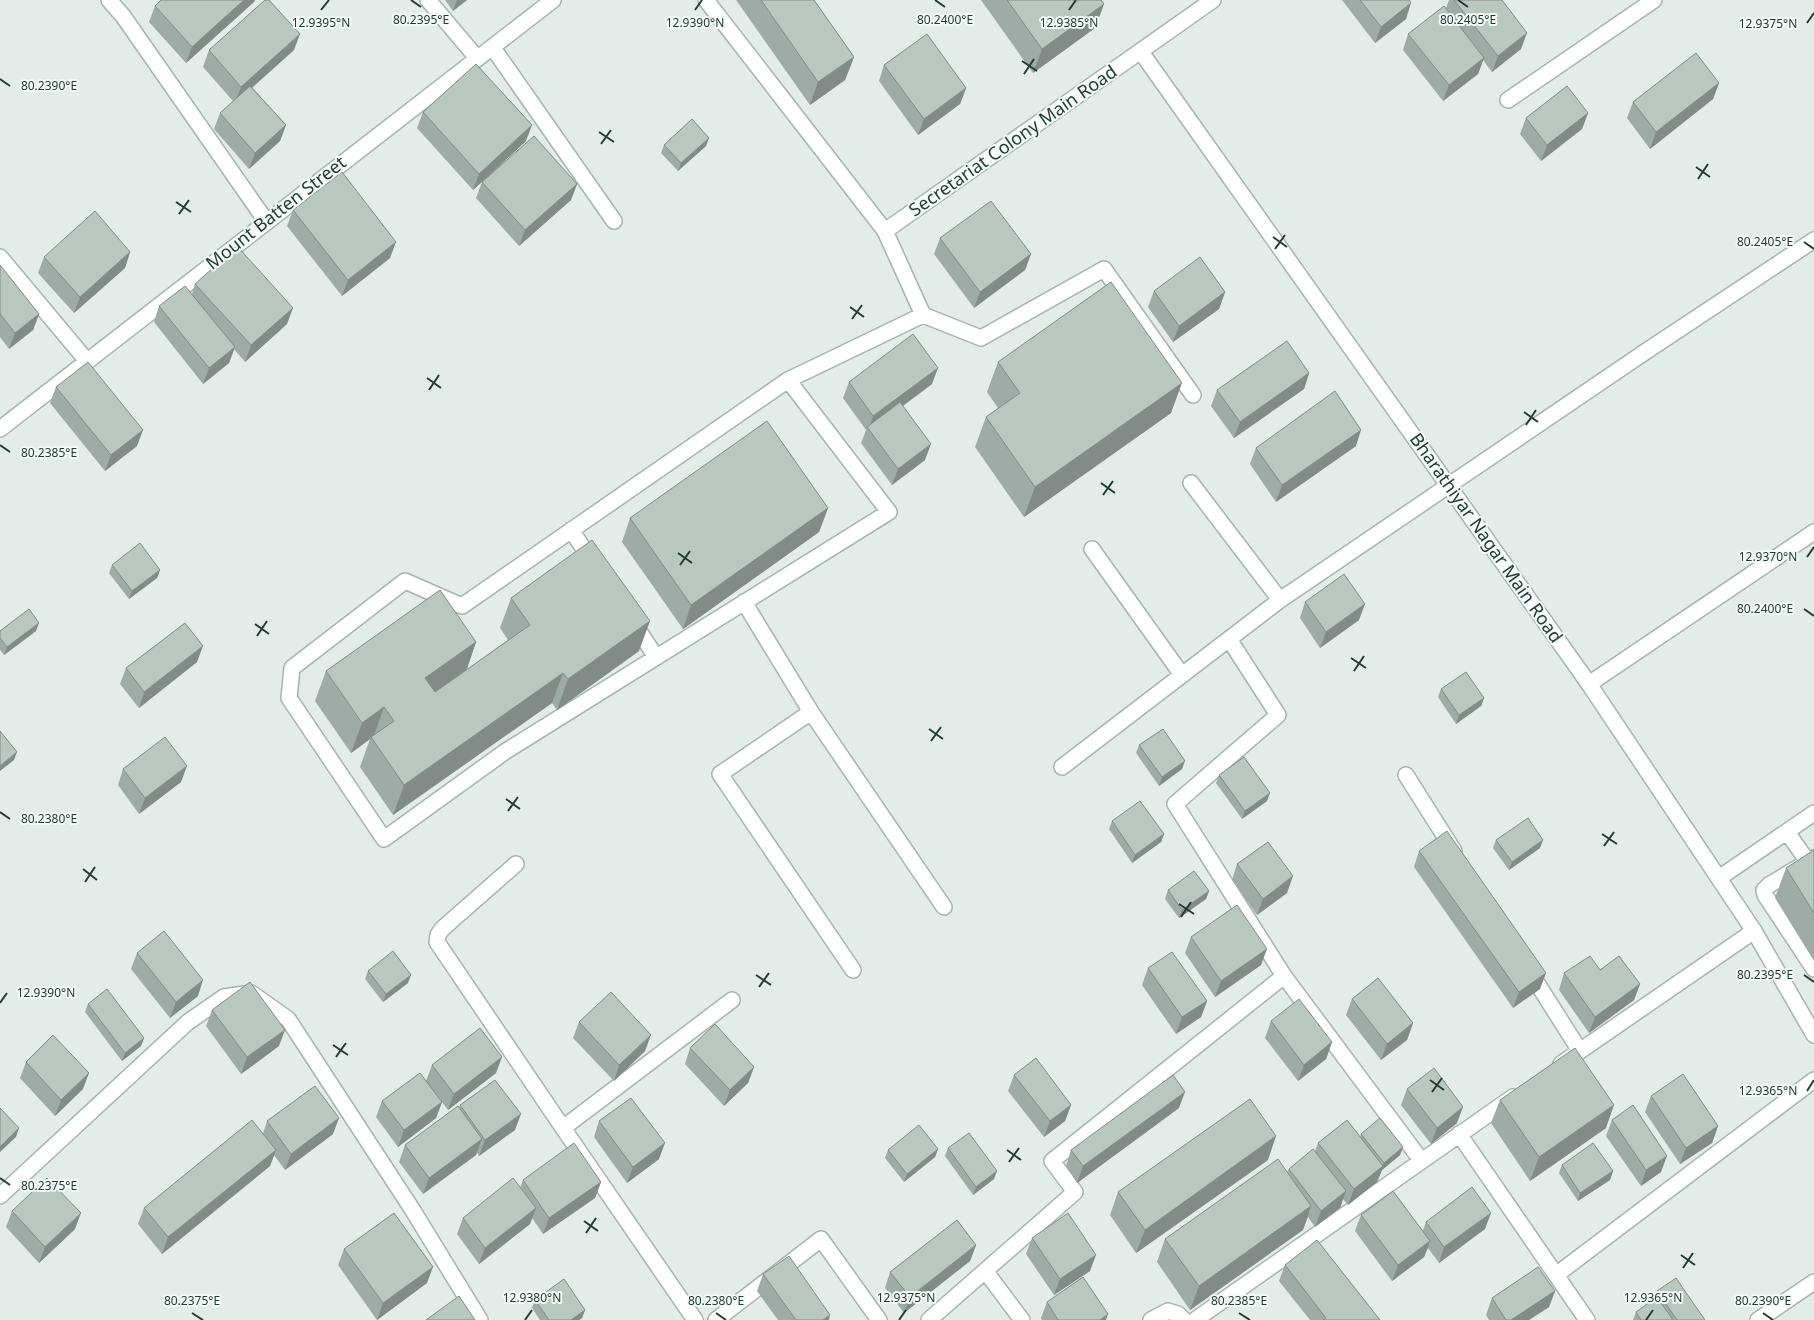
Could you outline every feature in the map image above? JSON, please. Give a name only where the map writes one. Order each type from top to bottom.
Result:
[{"type":"street","points":[[109,0],[123,16],[266,221]]},
{"type":"street","points":[[428,0],[477,58]]},
{"type":"street","name":"Mount Batten Street","points":[[0,429],[553,0]]},
{"type":"street","points":[[706,0],[885,231],[923,315],[980,338],[1104,269],[1193,395]]},
{"type":"street","name":"Secretariat Colony Main Road","points":[[885,231],[1213,0]]},
{"type":"street","points":[[1508,100],[1654,0]]},
{"type":"street","points":[[493,48],[614,221]]},
{"type":"street","name":"Bharathiyar Nagar Main Road","points":[[1141,52],[1589,684],[1754,931],[1814,1035]]},
{"type":"street","points":[[1062,767],[1280,600],[1645,352],[1814,240]]},
{"type":"street","points":[[0,257],[87,361]]},
{"type":"street","points":[[788,380],[889,512],[506,751],[384,840],[289,698],[292,668],[405,581],[462,606],[788,380],[923,315]]},
{"type":"street","points":[[1191,483],[1280,600]]},
{"type":"street","points":[[571,530],[603,577]]},
{"type":"street","points":[[1589,684],[1814,532]]},
{"type":"street","points":[[1092,549],[1182,675]]},
{"type":"street","points":[[744,602],[811,712],[944,907]]},
{"type":"street","points":[[624,609],[656,656]]},
{"type":"street","points":[[1229,639],[1278,715],[1175,804],[1284,976],[1421,1160]]},
{"type":"street","points":[[811,712],[720,774],[853,970]]},
{"type":"street","points":[[1406,775],[1464,867]]},
{"type":"street","points":[[1719,878],[1814,813]]},
{"type":"street","points":[[1787,832],[1811,860],[1769,885],[1764,890],[1765,895],[1814,969]]},
{"type":"street","points":[[516,864],[442,929],[438,935],[437,942],[694,1320]]},
{"type":"street","points":[[1548,1073],[1754,931]]},
{"type":"street","points":[[1522,959],[1580,1051]]},
{"type":"street","points":[[929,1320],[1075,1192],[1052,1161],[1284,976]]},
{"type":"street","points":[[0,1196],[188,1022],[224,997],[251,993],[288,1019],[412,1208],[480,1320]]},
{"type":"street","points":[[563,1128],[732,1000]]},
{"type":"street","points":[[1556,1274],[1814,1080]]},
{"type":"street","points":[[1196,1320],[1421,1160],[1524,1090]]},
{"type":"street","points":[[1459,1134],[1587,1320]]},
{"type":"street","points":[[716,1320],[820,1239],[880,1320]]},
{"type":"street","points":[[986,1272],[1022,1320]]},
{"type":"street","points":[[1758,1320],[1814,1282]]},
{"type":"street","points":[[1151,1320],[1168,1311],[1178,1314],[1184,1320]]},
{"type":"building","points":[[161,0],[244,0],[192,47],[155,6]]},
{"type":"building","points":[[265,0],[269,0],[300,34],[241,87],[209,50]]},
{"type":"building","points":[[761,0],[814,0],[854,57],[818,82]]},
{"type":"building","points":[[1007,0],[1101,0],[1104,4],[1042,49]]},
{"type":"building","points":[[1360,0],[1409,0],[1411,3],[1381,27]]},
{"type":"building","points":[[1454,0],[1502,0],[1527,33],[1498,56]]},
{"type":"building","points":[[1444,6],[1484,58],[1449,85],[1408,34]]},
{"type":"building","points":[[927,34],[966,88],[924,119],[884,65]]},
{"type":"building","points":[[1696,53],[1719,83],[1656,132],[1633,102]]},
{"type":"building","points":[[476,64],[532,125],[479,174],[423,112]]},
{"type":"building","points":[[250,86],[286,125],[255,153],[220,113]]},
{"type":"building","points":[[1567,86],[1588,113],[1547,145],[1526,118]]},
{"type":"building","points":[[692,119],[709,138],[681,163],[664,145]]},
{"type":"building","points":[[534,136],[577,184],[525,230],[482,182]]},
{"type":"building","points":[[342,172],[396,242],[348,280],[293,210]]},
{"type":"building","points":[[991,201],[1031,254],[980,292],[940,238]]},
{"type":"building","points":[[95,211],[130,252],[80,297],[44,257]]},
{"type":"building","points":[[237,246],[293,308],[251,345],[195,284]]},
{"type":"building","points":[[1200,257],[1225,292],[1179,326],[1154,291]]},
{"type":"building","points":[[0,265],[39,314],[15,333],[0,314]]},
{"type":"building","points":[[1111,282],[1182,383],[1035,487],[986,417],[1020,393],[998,362]]},
{"type":"building","points":[[185,286],[235,347],[209,368],[159,306]]},
{"type":"building","points":[[913,334],[938,368],[873,416],[849,382]]},
{"type":"building","points":[[1287,341],[1309,373],[1240,422],[1217,390]]},
{"type":"building","points":[[88,362],[143,430],[111,455],[56,387]]},
{"type":"building","points":[[1335,391],[1361,430],[1282,485],[1256,448]]},
{"type":"building","points":[[900,402],[931,444],[898,469],[867,427]]},
{"type":"building","points":[[767,421],[828,508],[691,605],[630,518]]},
{"type":"building","points":[[592,540],[650,621],[568,679],[563,673],[404,785],[371,737],[394,721],[384,707],[362,723],[326,671],[440,590],[476,642],[425,678],[435,692],[530,625],[511,598]]},
{"type":"building","points":[[140,543],[160,570],[132,591],[112,565]]},
{"type":"building","points":[[1344,574],[1365,604],[1326,632],[1305,602]]},
{"type":"building","points":[[29,609],[39,623],[7,647],[0,638],[0,631]]},
{"type":"building","points":[[185,623],[203,646],[144,692],[126,668]]},
{"type":"building","points":[[1466,672],[1484,698],[1459,715],[1441,689]]},
{"type":"building","points":[[1163,729],[1185,761],[1162,777],[1139,745]]},
{"type":"building","points":[[0,731],[17,752],[0,766]]},
{"type":"building","points":[[165,737],[187,766],[145,798],[123,769]]},
{"type":"building","points":[[1244,757],[1270,793],[1245,811],[1219,775]]},
{"type":"building","points":[[1140,801],[1164,834],[1135,855],[1112,821]]},
{"type":"building","points":[[1528,818],[1543,840],[1512,862],[1496,840]]},
{"type":"building","points":[[1447,831],[1546,973],[1519,992],[1419,851]]},
{"type":"building","points":[[1268,842],[1293,876],[1263,899],[1237,864]]},
{"type":"building","points":[[1814,850],[1814,913],[1786,868]]},
{"type":"building","points":[[1194,871],[1209,891],[1182,910],[1168,890]]},
{"type":"building","points":[[1237,905],[1267,949],[1221,981],[1191,937]]},
{"type":"building","points":[[164,931],[203,980],[176,1002],[137,953]]},
{"type":"building","points":[[393,951],[411,975],[386,994],[368,971]]},
{"type":"building","points":[[1172,952],[1207,1001],[1182,1017],[1148,968]]},
{"type":"building","points":[[1590,956],[1600,970],[1619,956],[1640,984],[1595,1017],[1564,973]]},
{"type":"building","points":[[1378,978],[1413,1023],[1387,1044],[1352,999]]},
{"type":"building","points":[[250,982],[285,1030],[247,1057],[212,1010]]},
{"type":"building","points":[[107,989],[144,1038],[125,1053],[88,1004]]},
{"type":"building","points":[[611,992],[651,1035],[619,1065],[579,1022]]},
{"type":"building","points":[[1299,999],[1332,1042],[1304,1065],[1271,1021]]},
{"type":"building","points":[[715,1024],[754,1067],[730,1090],[690,1048]]},
{"type":"building","points":[[480,1028],[502,1057],[454,1094],[432,1065]]},
{"type":"building","points":[[53,1035],[89,1073],[61,1100],[26,1062]]},
{"type":"building","points":[[1575,1048],[1614,1105],[1539,1157],[1500,1100]]},
{"type":"building","points":[[1036,1058],[1071,1105],[1050,1121],[1014,1075]]},
{"type":"building","points":[[1434,1068],[1463,1107],[1437,1128],[1407,1089]]},
{"type":"building","points":[[420,1073],[442,1102],[404,1130],[382,1101]]},
{"type":"building","points":[[1683,1074],[1718,1126],[1686,1148],[1651,1096]]},
{"type":"building","points":[[1173,1075],[1185,1092],[1083,1166],[1071,1150]]},
{"type":"building","points":[[495,1080],[521,1114],[485,1140],[460,1105]]},
{"type":"building","points":[[315,1086],[339,1118],[291,1154],[267,1121]]},
{"type":"building","points":[[631,1098],[665,1143],[633,1167],[599,1121]]},
{"type":"building","points":[[1250,1099],[1276,1136],[1145,1230],[1118,1192]]},
{"type":"building","points":[[1633,1105],[1667,1156],[1646,1170],[1612,1120]]},
{"type":"building","points":[[458,1106],[482,1139],[429,1178],[405,1145]]},
{"type":"building","points":[[0,1108],[19,1128],[0,1147]]},
{"type":"building","points":[[1380,1118],[1403,1147],[1384,1163],[1361,1134]]},
{"type":"building","points":[[252,1120],[276,1150],[168,1237],[144,1208]]},
{"type":"building","points":[[1347,1120],[1383,1166],[1354,1189],[1318,1143]]},
{"type":"building","points":[[919,1125],[938,1149],[907,1174],[888,1150]]},
{"type":"building","points":[[969,1133],[997,1171],[976,1187],[948,1148]]},
{"type":"building","points":[[574,1143],[601,1182],[549,1218],[523,1180]]},
{"type":"building","points":[[1593,1143],[1613,1171],[1580,1193],[1562,1165]]},
{"type":"building","points":[[1313,1149],[1346,1191],[1321,1211],[1289,1169]]},
{"type":"building","points":[[1278,1159],[1311,1206],[1199,1286],[1165,1239]]},
{"type":"building","points":[[47,1178],[81,1213],[45,1247],[12,1211]]},
{"type":"building","points":[[513,1178],[536,1208],[485,1248],[463,1218]]},
{"type":"building","points":[[1472,1187],[1491,1213],[1444,1247],[1426,1222]]},
{"type":"building","points":[[1393,1191],[1430,1241],[1398,1265],[1361,1215]]},
{"type":"building","points":[[394,1213],[433,1267],[383,1303],[344,1249]]},
{"type":"building","points":[[1068,1213],[1096,1255],[1060,1279],[1032,1238]]},
{"type":"building","points":[[957,1220],[976,1245],[910,1297],[890,1272]]},
{"type":"building","points":[[1317,1240],[1380,1320],[1323,1320],[1326,1318],[1285,1265]]},
{"type":"building","points":[[789,1256],[830,1315],[823,1320],[796,1320],[763,1274]]},
{"type":"building","points":[[1538,1267],[1555,1291],[1511,1320],[1506,1320],[1492,1298]]},
{"type":"building","points":[[1083,1277],[1108,1314],[1100,1320],[1058,1320],[1047,1302]]},
{"type":"building","points":[[1676,1278],[1705,1320],[1677,1320],[1657,1291]]},
{"type":"building","points":[[564,1279],[585,1310],[571,1320],[549,1320],[535,1300]]},
{"type":"building","points":[[459,1296],[475,1320],[426,1320]]},
{"type":"building","points":[[1657,1297],[1673,1320],[1641,1320],[1636,1312]]}]
